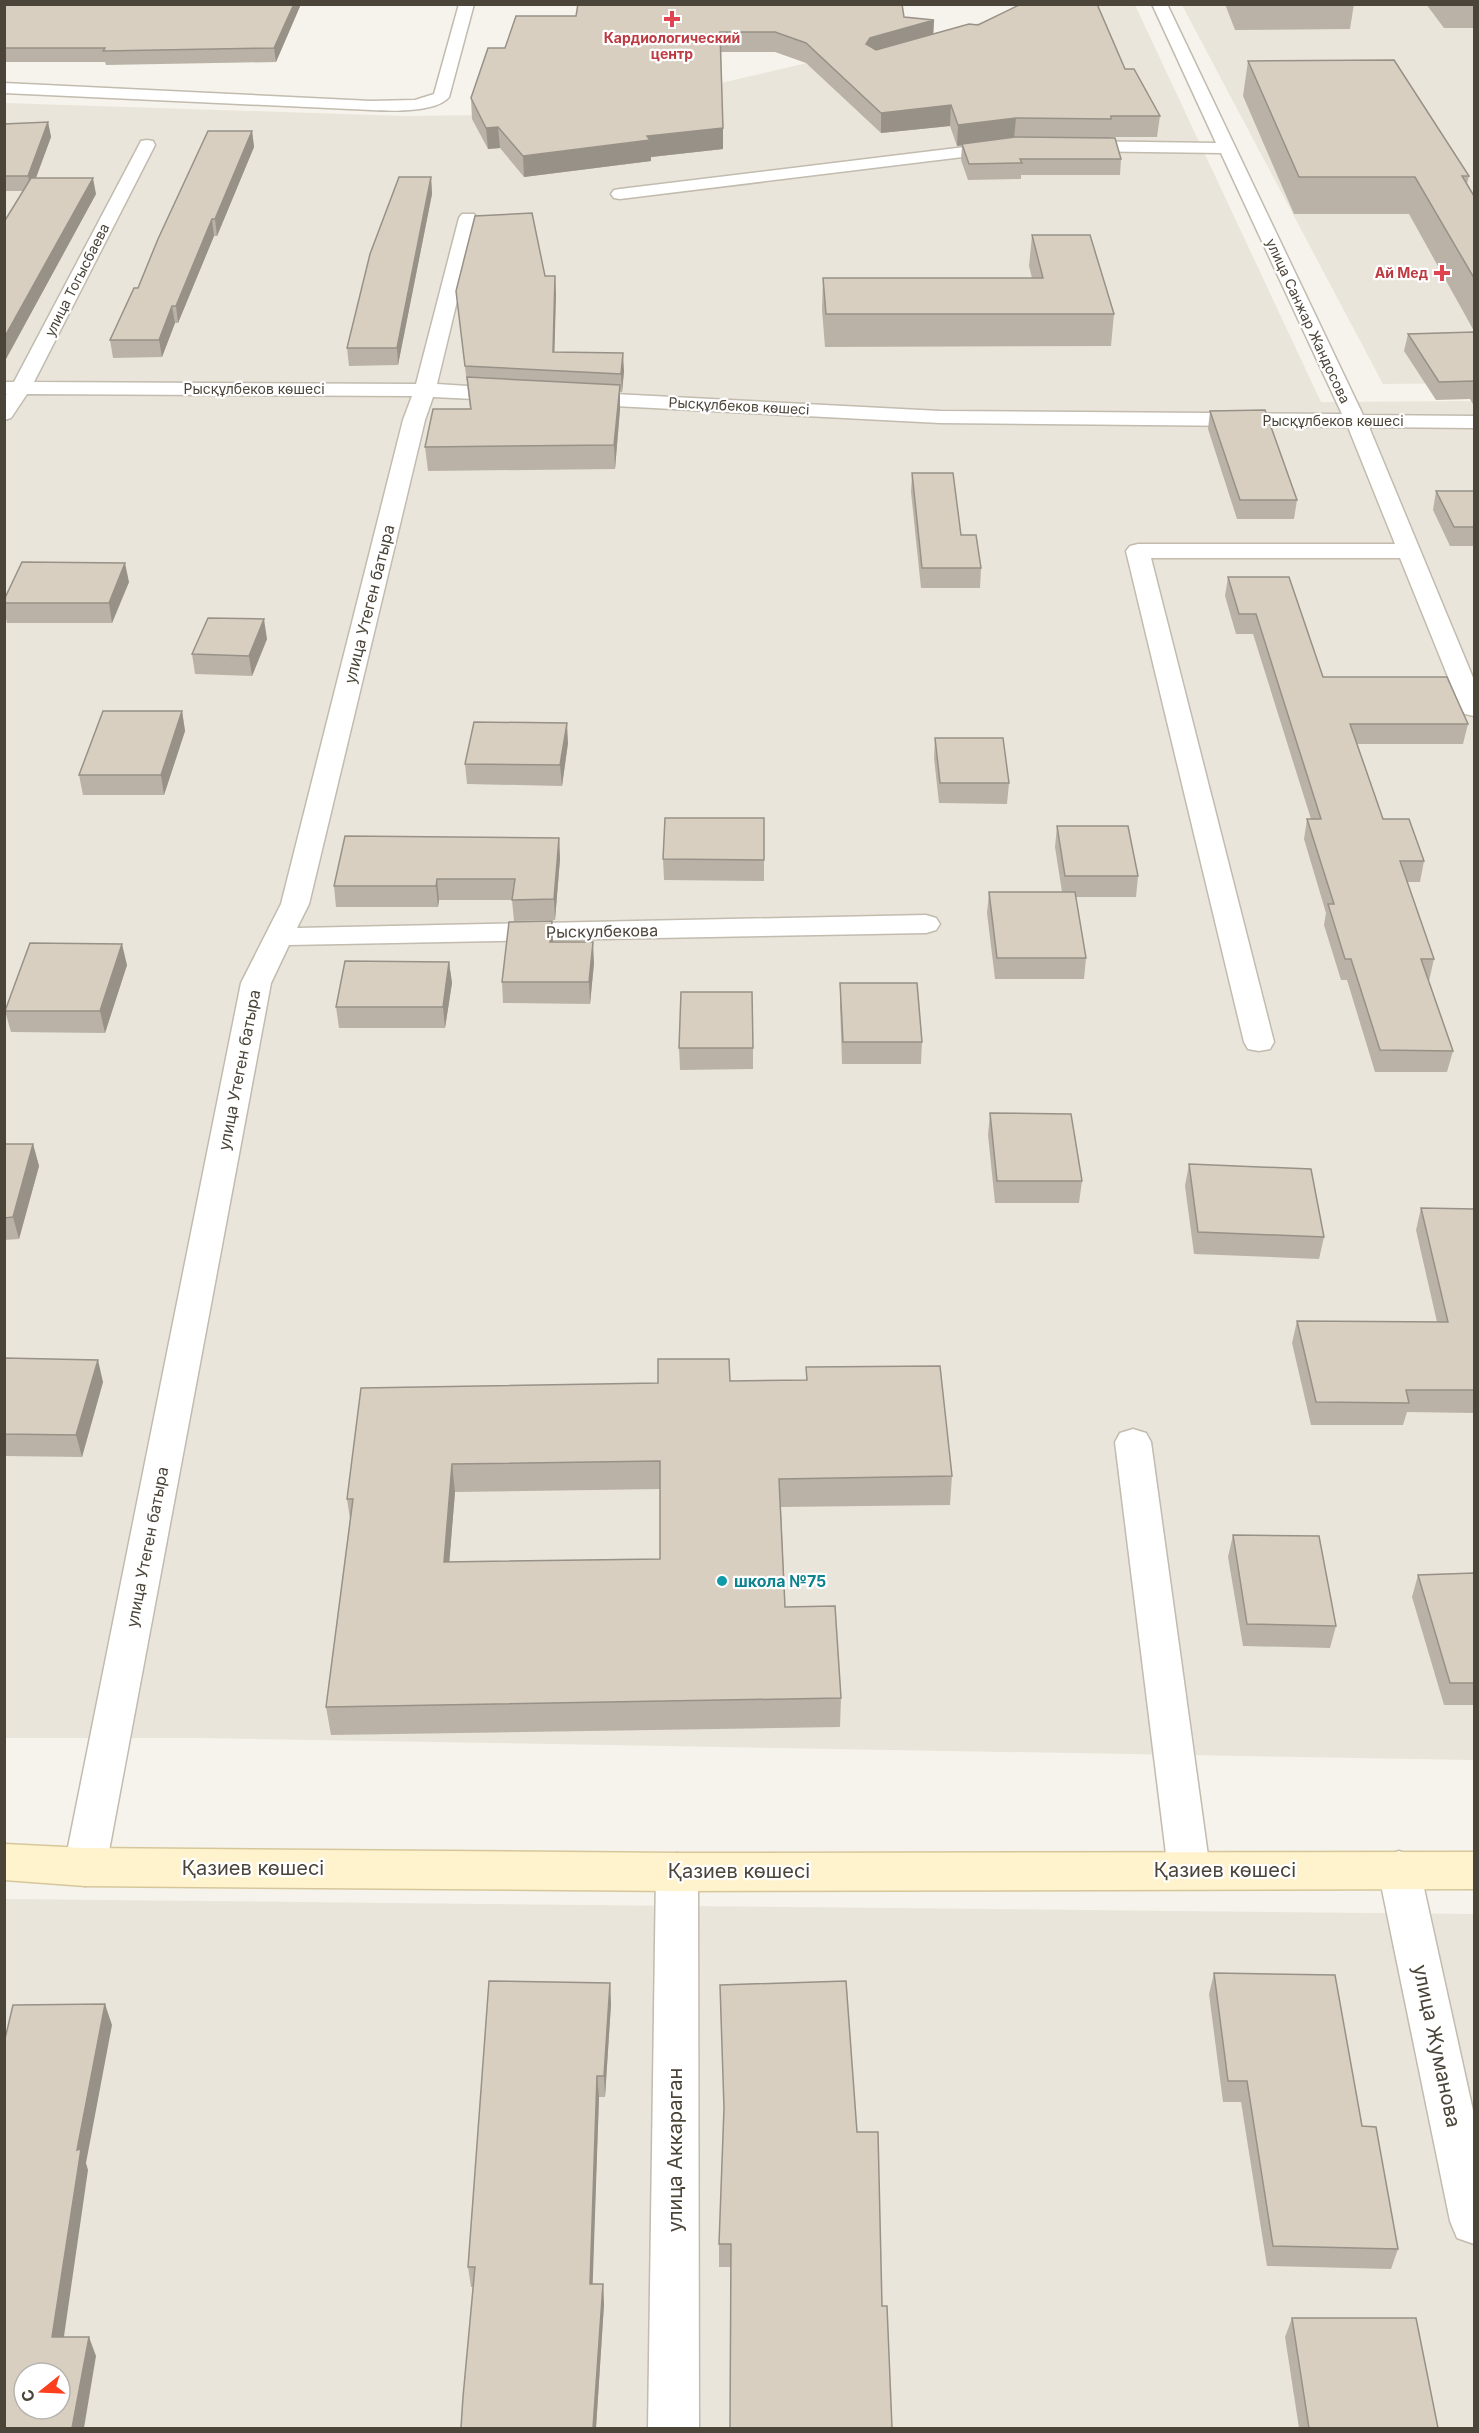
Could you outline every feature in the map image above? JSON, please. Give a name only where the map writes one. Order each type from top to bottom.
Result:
[{"type":"street","points":[[4,88],[277,102],[406,105],[429,103],[441,97],[467,4]]},
{"type":"street","name":"улица Санжар Жандосова","points":[[1159,4],[1356,422],[1472,698]]},
{"type":"street","name":"улица Тогысбаева","points":[[4,414],[13,388],[147,145]]},
{"type":"street","points":[[620,194],[1026,146]]},
{"type":"street","points":[[1049,146],[1226,148]]},
{"type":"street","name":"улица Утеген батыра","points":[[85,1867],[256,983],[295,904],[414,420],[425,390],[468,218]]},
{"type":"street","name":"Рысқұлбеков көшесі","points":[[13,388],[425,390],[533,396]]},
{"type":"street","name":"Рысқұлбеков көшесі","points":[[557,397],[940,417],[1474,422]]},
{"type":"street","points":[[1259,1042],[1138,551],[1410,551]]},
{"type":"street","name":"Рыскулбекова","points":[[279,937],[926,924]]},
{"type":"street","points":[[1132,1442],[1189,1870]]},
{"type":"street","name":"Қазиев көшесі","points":[[6,1867],[677,1872],[1474,1871]]},
{"type":"street","name":"улица Жуманова","points":[[1399,1870],[1474,2221]]},
{"type":"street","name":"улица Аккараган","points":[[673,2428],[677,1872]]},
{"type":"shaded area","points":[[1056,5],[1135,5],[1321,402],[1474,401],[1474,1760],[199,1738],[5,1738],[5,103],[404,116],[588,114]]},
{"type":"shaded area","points":[[1182,5],[1474,5],[1474,383],[1383,384]]},
{"type":"shaded area","points":[[4,1899],[1474,1914],[1474,2428],[5,2428]]},
{"type":"building","points":[[4,4],[294,4],[274,48],[103,51],[105,48],[4,48]]},
{"type":"building","points":[[578,4],[902,4],[904,17],[934,20],[870,38],[866,44],[876,50],[969,24],[978,25],[1021,4],[1097,4],[1125,69],[1134,69],[1160,116],[1111,116],[1111,119],[1016,118],[958,125],[951,105],[881,113],[806,43],[775,32],[720,32],[723,128],[647,136],[650,140],[523,156],[498,127],[486,128],[471,98],[488,48],[505,48],[516,16],[576,16]]},
{"type":"building","points":[[1394,60],[1469,176],[1462,176],[1474,196],[1474,278],[1415,177],[1299,177],[1248,61]]},
{"type":"building","points":[[48,122],[28,176],[4,176],[4,124]]},
{"type":"building","points":[[208,131],[252,131],[176,306],[172,306],[159,340],[110,340],[134,288],[138,288]]},
{"type":"building","points":[[1015,137],[1115,138],[1121,159],[1020,159],[1022,163],[969,164],[962,144]]},
{"type":"building","points":[[399,177],[431,177],[397,348],[347,348],[370,254]]},
{"type":"building","points":[[31,178],[93,178],[4,338],[4,222]]},
{"type":"building","points":[[532,213],[545,276],[555,276],[553,352],[623,353],[621,374],[465,366],[456,291],[475,216]]},
{"type":"building","points":[[1032,235],[1090,235],[1114,314],[826,314],[823,278],[1043,278]]},
{"type":"building","points":[[1474,332],[1474,381],[1439,382],[1408,334]]},
{"type":"building","points":[[467,377],[620,385],[614,445],[425,447],[433,409],[471,409]]},
{"type":"building","points":[[1265,410],[1297,500],[1240,500],[1210,411]]},
{"type":"building","points":[[912,473],[953,473],[961,535],[976,535],[981,568],[922,568]]},
{"type":"building","points":[[1436,491],[1474,491],[1474,527],[1454,527]]},
{"type":"building","points":[[22,562],[125,563],[109,603],[4,603]]},
{"type":"building","points":[[1228,577],[1289,577],[1323,677],[1447,677],[1468,724],[1350,724],[1383,819],[1409,819],[1424,861],[1400,861],[1434,959],[1421,959],[1453,1051],[1380,1050],[1351,959],[1345,959],[1328,904],[1334,904],[1307,819],[1321,819],[1256,614],[1239,614]]},
{"type":"building","points":[[208,618],[264,619],[249,656],[192,654]]},
{"type":"building","points":[[103,711],[182,711],[161,775],[79,775]]},
{"type":"building","points":[[474,722],[567,723],[560,765],[465,764]]},
{"type":"building","points":[[935,738],[1003,738],[1009,783],[940,783]]},
{"type":"building","points":[[665,818],[764,818],[764,860],[663,859]]},
{"type":"building","points":[[1057,826],[1128,826],[1138,876],[1065,876]]},
{"type":"building","points":[[345,836],[559,838],[554,899],[512,900],[515,879],[437,879],[436,886],[334,886]]},
{"type":"building","points":[[989,892],[1075,892],[1086,958],[997,958]]},
{"type":"building","points":[[552,921],[550,942],[593,942],[589,982],[502,982],[509,922]]},
{"type":"building","points":[[30,943],[122,944],[100,1011],[5,1011]]},
{"type":"building","points":[[345,961],[449,962],[443,1007],[336,1007]]},
{"type":"building","points":[[840,983],[917,983],[922,1042],[843,1042]]},
{"type":"building","points":[[681,992],[752,992],[753,1048],[679,1048]]},
{"type":"building","points":[[990,1113],[1071,1114],[1082,1181],[997,1181]]},
{"type":"building","points":[[4,1144],[33,1144],[13,1217],[4,1218]]},
{"type":"building","points":[[1189,1164],[1311,1169],[1324,1237],[1198,1232]]},
{"type":"building","points":[[1421,1208],[1474,1209],[1474,1390],[1406,1390],[1409,1403],[1316,1402],[1297,1321],[1448,1322]]},
{"type":"building","points":[[4,1358],[98,1360],[76,1435],[4,1434]]},
{"type":"building","name":"школа №75","points":[[658,1359],[729,1359],[730,1381],[807,1380],[806,1367],[940,1366],[952,1476],[779,1479],[785,1607],[835,1606],[841,1698],[326,1707],[353,1499],[347,1499],[361,1388],[658,1383]],"holes":[[[660,1461],[660,1559],[444,1562],[452,1464]]]},
{"type":"building","points":[[1233,1535],[1319,1536],[1336,1626],[1247,1624]]},
{"type":"building","points":[[1474,1573],[1474,1683],[1450,1683],[1418,1575]]},
{"type":"building","points":[[1214,1973],[1335,1975],[1362,2126],[1376,2127],[1398,2249],[1273,2246],[1247,2081],[1228,2081]]},
{"type":"building","points":[[489,1981],[610,1983],[604,2076],[597,2076],[590,2284],[603,2284],[593,2428],[461,2428],[475,2267],[468,2267]]},
{"type":"building","points":[[846,1981],[857,2132],[878,2132],[882,2306],[887,2306],[892,2428],[730,2428],[731,2244],[719,2244],[724,2108],[720,1985]]},
{"type":"building","points":[[105,2004],[77,2150],[81,2149],[52,2337],[89,2337],[72,2428],[4,2428],[4,2043],[13,2005]]},
{"type":"building","points":[[1292,2318],[1416,2318],[1438,2428],[1309,2428]]},
{"type":"place","name":"Кардиологический центр","points":[[672,19]]},
{"type":"place","name":"Ай Мед","points":[[1442,273]]},
{"type":"place","name":"школа №75","points":[[722,1581]]}]
